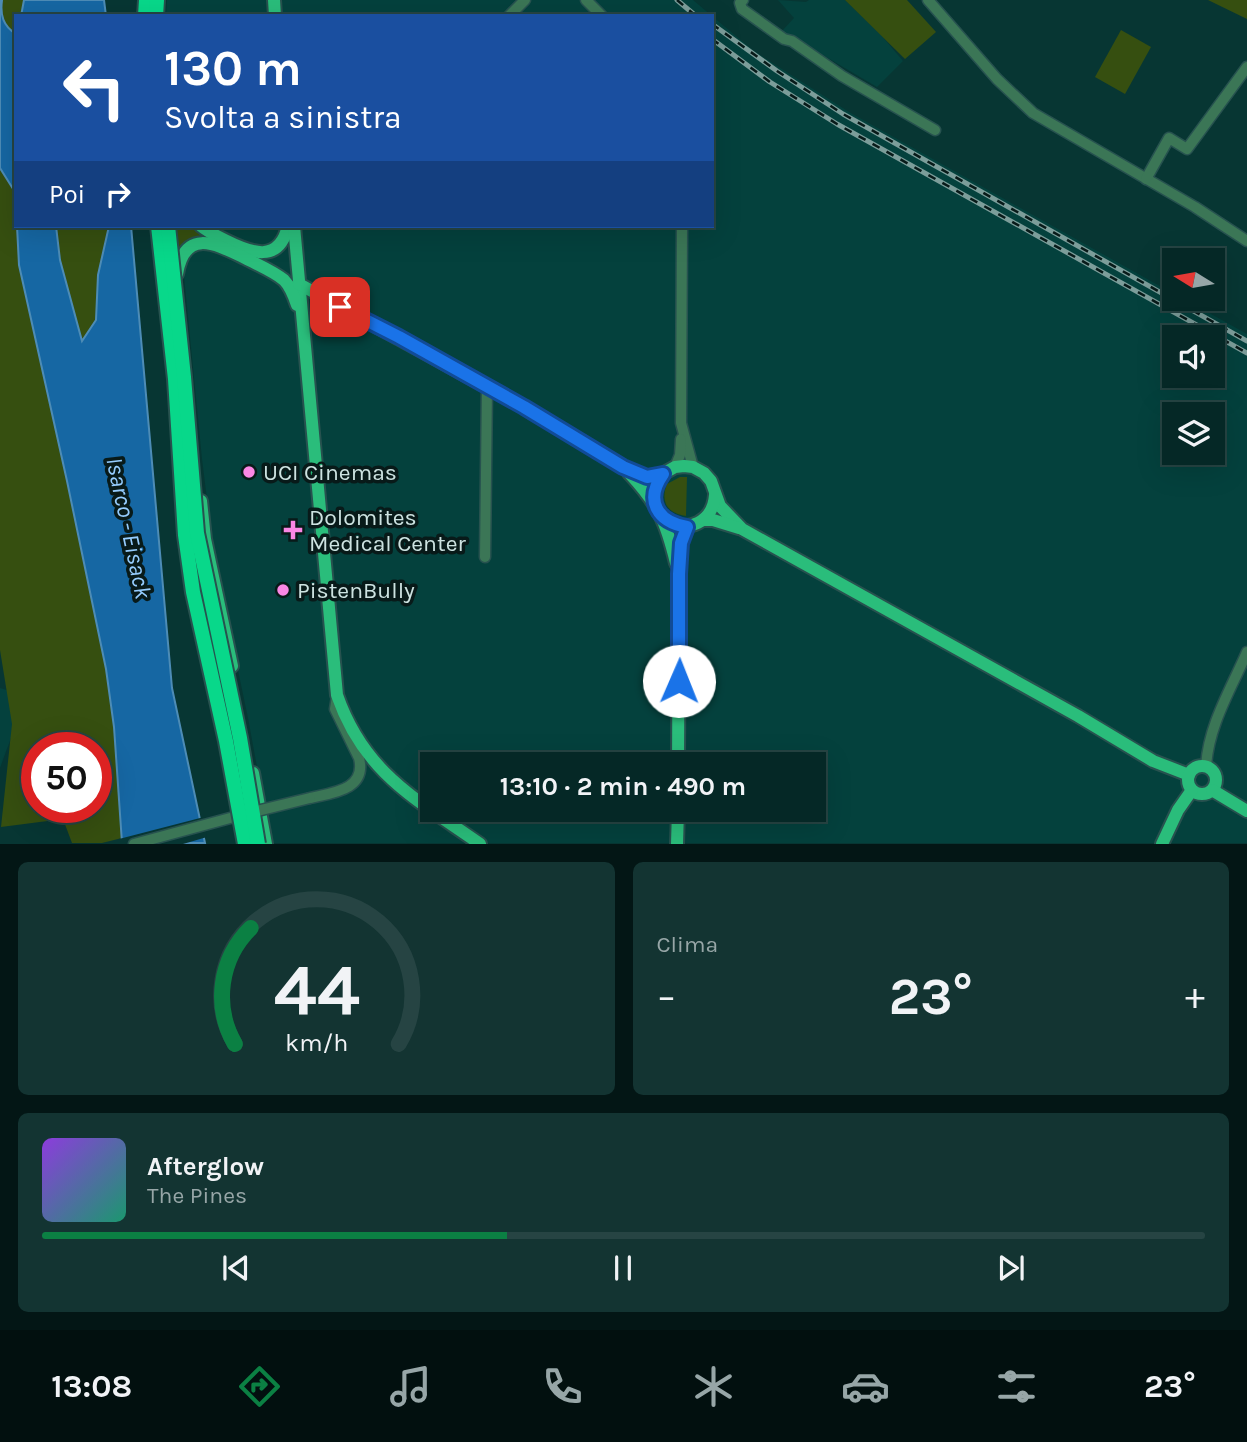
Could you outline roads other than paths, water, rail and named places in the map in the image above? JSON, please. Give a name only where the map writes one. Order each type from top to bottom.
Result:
[{"type":"highway","points":[[158,228],[175,379],[186,535],[193,592],[226,741],[245,844]]},
{"type":"highway","points":[[168,228],[197,533],[240,738],[258,844]]},
{"type":"main road","points":[[174,228],[205,539],[266,844]]},
{"type":"main road","points":[[205,228],[240,247],[263,254],[280,243],[287,228]]},
{"type":"main road","points":[[294,228],[337,695],[352,732],[379,766],[411,796],[480,844]]},
{"type":"main road","points":[[177,274],[179,261],[184,253],[205,242],[219,245],[285,281],[294,297],[304,329]]},
{"type":"main road","points":[[299,284],[487,387],[623,467],[647,477],[663,474],[675,467],[693,467],[704,473],[711,481],[715,495],[726,514],[742,529]]},
{"type":"main road","points":[[304,329],[310,308],[326,299]]},
{"type":"main road","points":[[623,467],[665,520],[679,574]]},
{"type":"main road","points":[[654,503],[656,485],[663,474]]},
{"type":"main road","points":[[704,520],[712,510],[715,495]]},
{"type":"main road","points":[[665,520],[687,527],[704,520],[713,520],[742,529],[1078,716],[1153,761],[1189,775]]},
{"type":"main road","points":[[678,752],[679,574],[681,543],[687,527]]},
{"type":"main road","points":[[239,704],[234,738],[251,844]]},
{"type":"main road","points":[[1196,767],[1206,767],[1214,774],[1215,785],[1206,794],[1198,794],[1188,783],[1189,775],[1196,767]]},
{"type":"main road","points":[[1162,844],[1181,805],[1192,790]]},
{"type":"main road","points":[[1212,790],[1247,811]]},
{"type":"main road","points":[[677,844],[678,822]]},
{"type":"street","points":[[511,14],[525,0]]},
{"type":"street","points":[[586,0],[600,14]]},
{"type":"street","points":[[743,0],[740,3],[742,9],[784,39],[792,41],[842,76],[935,130]]},
{"type":"street","points":[[928,0],[998,79],[1033,113],[1195,206],[1247,241]]},
{"type":"street","points":[[1146,179],[1169,138],[1187,149],[1247,67]]},
{"type":"street","points":[[675,467],[680,455],[682,431],[682,228]]},
{"type":"street","points":[[485,557],[487,387]]},
{"type":"street","points":[[682,431],[693,467]]},
{"type":"street","points":[[1206,767],[1213,727],[1247,652]]},
{"type":"street","points":[[1237,675],[1247,681]]},
{"type":"street","points":[[134,844],[344,790],[357,781],[360,775],[359,758],[335,709],[337,695]]},
{"type":"water","points":[[2,0],[3,20],[14,32],[14,190],[0,168]]},
{"type":"water","points":[[24,0],[104,0],[106,14],[21,14]]},
{"type":"water","name":"Isarco - Eisack","points":[[17,228],[56,228],[60,260],[82,341],[96,320],[98,275],[109,228],[131,228],[172,688],[205,843],[122,843],[114,727],[106,669],[19,265]]},
{"type":"railway","points":[[677,0],[694,14]]},
{"type":"railway","points":[[714,25],[843,114],[1247,341]]},
{"type":"railway","points":[[714,40],[770,82],[837,124],[1247,353]]},
{"type":"place","name":"UCI Cinemas","points":[[249,472]]},
{"type":"place","name":"Dolomites Medical Center","points":[[293,530]]},
{"type":"place","name":"PistenBully","points":[[283,590]]}]
